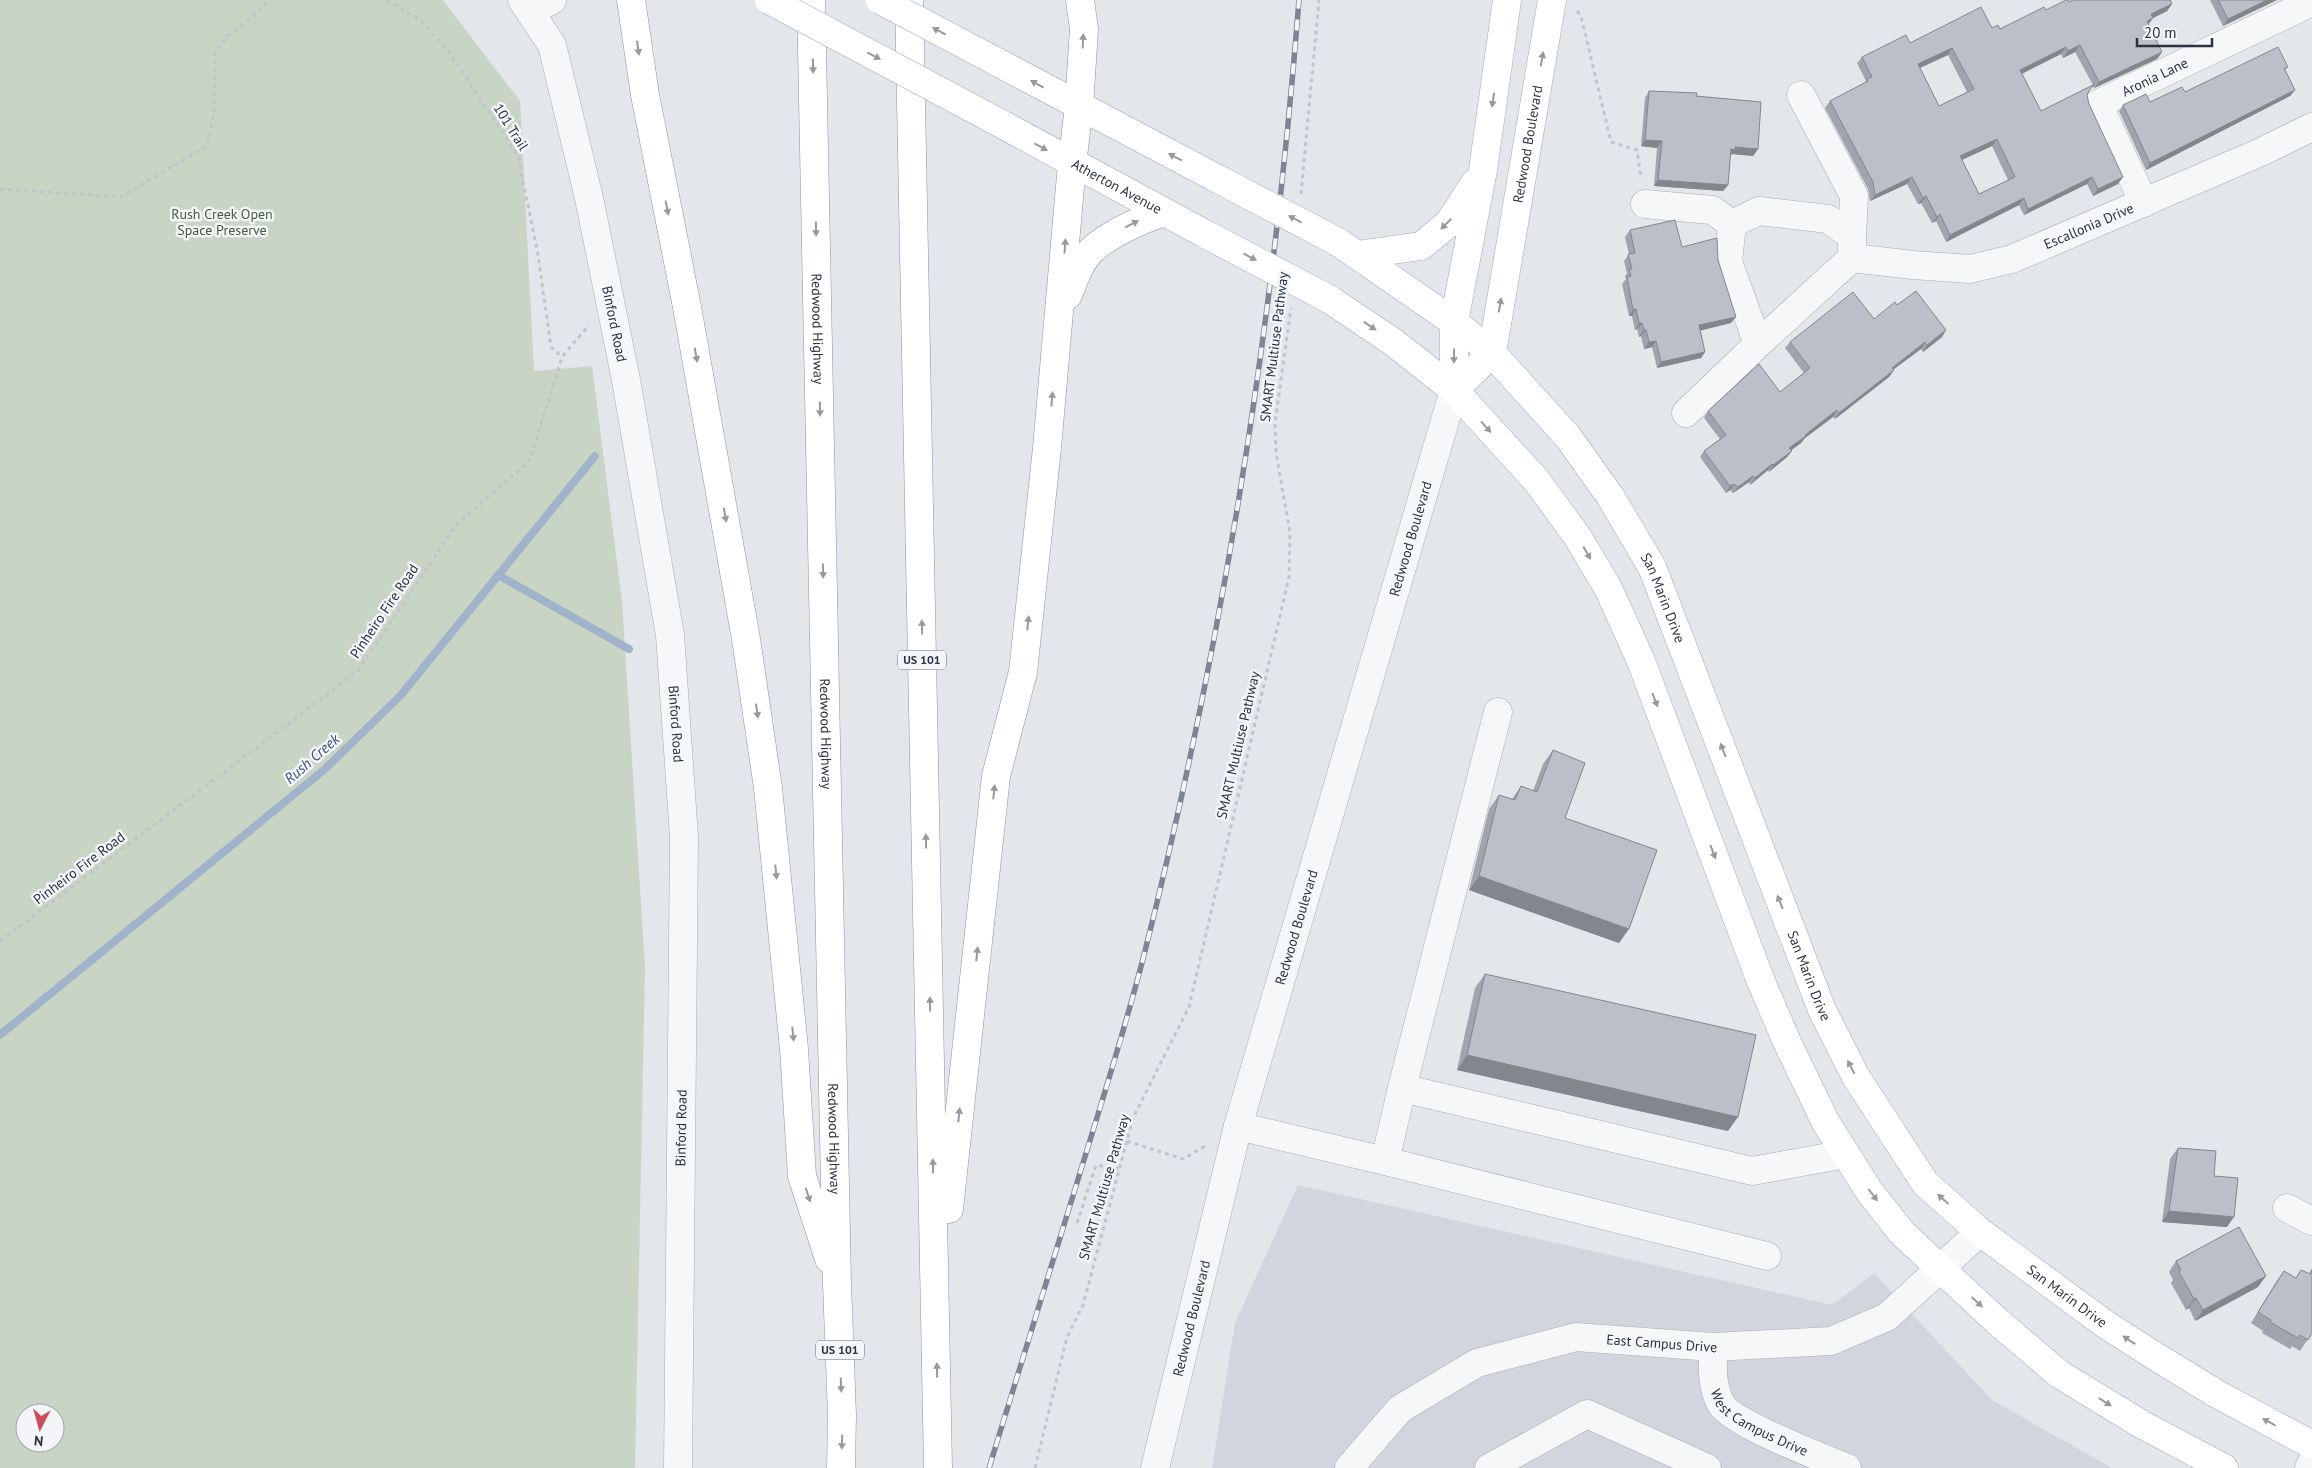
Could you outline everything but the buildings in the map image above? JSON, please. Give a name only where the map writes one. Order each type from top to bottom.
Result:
[{"type":"main road","points":[[631,0],[645,95],[687,307],[725,515],[767,778],[794,1050],[802,1176],[838,1284]]},
{"type":"main road","name":"Atherton Avenue","points":[[769,0],[983,114],[1072,164],[1329,299],[1393,342],[1454,390]]},
{"type":"main road","name":"Redwood Highway","points":[[811,0],[842,1415],[841,1468]]},
{"type":"main road","points":[[880,0],[1348,249],[1454,322],[1492,353]]},
{"type":"main road","name":"US 101","points":[[909,0],[937,1320],[938,1468]]},
{"type":"main road","points":[[937,1320],[996,776],[1023,672],[1079,107],[1084,29],[1080,0]]},
{"type":"main road","name":"Redwood Boulevard","points":[[1454,390],[1454,322],[1483,170],[1507,0]]},
{"type":"main road","name":"Redwood Boulevard","points":[[1454,390],[1492,353],[1561,3]]},
{"type":"main road","points":[[1348,249],[1421,246],[1449,223],[1483,170]]},
{"type":"main road","points":[[1060,312],[1079,269],[1091,251],[1131,223],[1164,212]]},
{"type":"main road","name":"San Marin Drive","points":[[1492,353],[1568,437],[1610,496],[1652,567],[1822,1010],[1856,1077],[1925,1183],[1980,1232],[2105,1324],[2217,1394],[2312,1445]]},
{"type":"main road","points":[[1454,390],[1536,480],[1577,536],[1608,588],[1641,661],[1760,979],[1783,1033],[1826,1121],[1869,1191],[1902,1233],[1997,1321],[2059,1374],[2141,1424],[2224,1468]]},
{"type":"street","name":"Aronia Lane","points":[[2144,203],[2098,104],[2312,2]]},
{"type":"street","name":"Binford Road","points":[[534,4],[552,45],[589,198],[628,390],[670,635],[684,838],[678,1468]]},
{"type":"street","points":[[1686,413],[1758,344],[1852,247],[1854,196],[1801,95]]},
{"type":"street","name":"Escallonia Drive","points":[[1732,224],[1759,211],[1828,219],[1852,247],[1913,265],[1970,268],[2012,259],[2261,152],[2312,127]]},
{"type":"street","points":[[1645,204],[1712,210],[1732,224],[1728,262],[1758,344]]},
{"type":"street","name":"Redwood Boulevard","points":[[1155,1468],[1238,1126],[1454,390]]},
{"type":"street","points":[[1385,1161],[1498,712]]},
{"type":"street","points":[[1402,1088],[1752,1171],[1846,1154]]},
{"type":"street","points":[[1238,1126],[1766,1256]]},
{"type":"street","points":[[2287,1208],[2312,1222]]},
{"type":"street","name":"East Campus Drive","points":[[1348,1468],[1400,1409],[1477,1363],[1576,1337],[1713,1347],[1830,1341],[1887,1317],[1980,1232]]},
{"type":"street","name":"West Campus Drive","points":[[1713,1347],[1713,1387],[1721,1405],[1738,1420],[1847,1468]]},
{"type":"street","points":[[1500,1466],[1587,1414],[1707,1468]]},
{"type":"street","points":[[2309,1468],[2312,1462]]},
{"type":"path","points":[[0,189],[121,196],[207,146],[214,112],[215,54],[228,36],[258,12],[268,0]]},
{"type":"path","name":"101 Trail","points":[[387,0],[419,19],[449,52],[518,156],[538,255],[551,347],[562,357]]},
{"type":"path","points":[[1301,196],[1319,0]]},
{"type":"path","points":[[1561,3],[1581,16],[1611,142],[1637,150],[1645,204]]},
{"type":"path","name":"Pinheiro Fire Road","points":[[0,941],[357,672],[457,524],[529,462],[562,357],[610,300]]},
{"type":"path","name":"SMART Multiuse Pathway","points":[[1035,1468],[1067,1337],[1083,1304],[1133,1118],[1189,1007],[1289,577],[1290,533],[1276,452],[1275,424],[1291,304]]},
{"type":"path","points":[[1127,1141],[1183,1159],[1206,1145],[1231,1152]]},
{"type":"path","points":[[1077,1223],[1096,1165],[1119,1169]]},
{"type":"shaded area","points":[[1298,1185],[1832,1305],[1874,1273],[1992,1400],[2112,1468],[1212,1468],[1235,1323]]},
{"type":"green space","name":"Rush Creek Open Space Preserve","points":[[0,0],[443,0],[520,101],[534,371],[592,366],[622,601],[645,967],[635,1468],[0,1468]]},
{"type":"waterway","name":"Rush Creek","points":[[0,1035],[325,769],[401,695],[595,456]]},
{"type":"waterway","points":[[498,575],[629,649]]},
{"type":"railway","points":[[989,1468],[1130,1007],[1174,830],[1199,713],[1222,595],[1260,358],[1276,239],[1299,0]]}]
